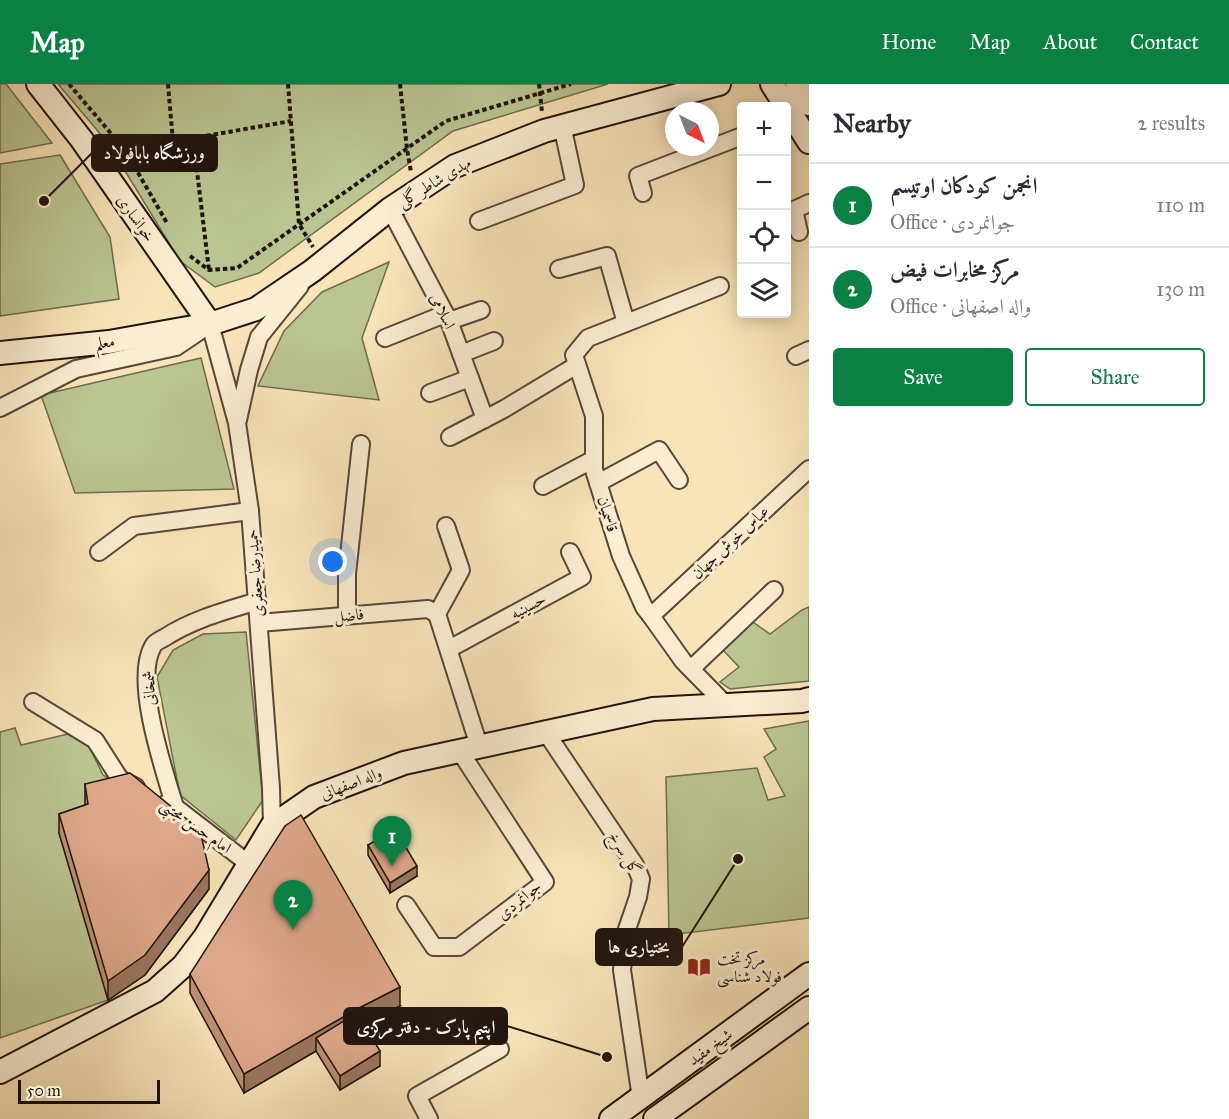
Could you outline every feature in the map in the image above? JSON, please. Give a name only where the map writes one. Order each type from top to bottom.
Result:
[{"type":"street","name":"خوانساری","points":[[38,84],[82,140],[210,324]]},
{"type":"street","name":"مهدی شاطر گلی","points":[[210,324],[256,309],[317,267],[415,191],[455,166],[553,128],[719,84]]},
{"type":"street","points":[[772,84],[796,113],[809,142]]},
{"type":"street","points":[[796,113],[797,84]]},
{"type":"street","points":[[479,221],[575,185],[553,128]]},
{"type":"street","points":[[643,193],[638,176],[737,138]]},
{"type":"street","points":[[799,232],[794,210],[809,203]]},
{"type":"street","name":"اسلامی","points":[[390,209],[447,318],[485,419]]},
{"type":"street","points":[[559,268],[607,256],[626,323]]},
{"type":"street","points":[[237,423],[259,337],[317,267]]},
{"type":"street","points":[[450,437],[577,365],[574,355],[588,338],[720,286]]},
{"type":"street","points":[[385,338],[447,318],[481,310]]},
{"type":"street","name":"معلم","points":[[0,353],[109,342],[210,324]]},
{"type":"street","points":[[0,408],[76,369],[176,347],[210,324]]},
{"type":"street","name":"حمیدرضا جعفری","points":[[210,324],[237,423],[250,511],[272,826]]},
{"type":"street","points":[[461,354],[494,341]]},
{"type":"street","name":"قاسمیان","points":[[577,365],[594,416],[594,470],[621,556],[644,607],[691,669],[726,705]]},
{"type":"street","points":[[430,393],[470,378]]},
{"type":"street","points":[[347,615],[347,574],[361,444]]},
{"type":"street","points":[[598,483],[659,450],[679,480]]},
{"type":"street","points":[[543,486],[594,459]]},
{"type":"street","name":"عباس خوش جهان","points":[[651,616],[809,469]]},
{"type":"street","points":[[99,552],[134,526],[250,511]]},
{"type":"street","points":[[446,526],[462,570],[437,614],[449,649],[469,748]]},
{"type":"street","name":"حسینیه","points":[[449,649],[582,577],[570,552]]},
{"type":"street","points":[[691,669],[774,590]]},
{"type":"street","name":"شمخانی","points":[[175,807],[150,714],[146,666],[154,644],[175,630],[200,618],[258,601]]},
{"type":"street","name":"فاضل","points":[[259,623],[428,609],[437,614]]},
{"type":"street","name":"واله اصفهانی","points":[[0,1072],[155,991],[183,966],[205,937],[272,826],[314,797],[404,762],[653,709],[809,699]]},
{"type":"street","name":"امام حسن مجتبی","points":[[33,702],[95,740],[120,780],[175,807],[249,864]]},
{"type":"street","name":"گل سرخ","points":[[545,731],[635,865],[641,879],[638,897],[626,932],[622,970],[641,1098]]},
{"type":"street","name":"جوانمردی","points":[[406,905],[434,947],[459,947],[545,882],[469,748]]},
{"type":"street","name":"شیخ مفید","points":[[611,1119],[809,974]]},
{"type":"street","name":"شیخ مفید","points":[[655,1119],[809,1008]]},
{"type":"street","points":[[429,1119],[417,1096],[500,1049]]},
{"type":"path","points":[[69,84],[125,150],[172,232]]},
{"type":"path","points":[[168,84],[173,142]]},
{"type":"path","points":[[288,84],[299,224],[317,267]]},
{"type":"path","points":[[400,84],[407,149],[415,191]]},
{"type":"path","points":[[539,84],[553,128]]},
{"type":"path","points":[[184,252],[209,270],[237,268],[446,121],[571,84]]},
{"type":"path","points":[[125,150],[291,121]]},
{"type":"path","points":[[193,138],[209,270]]},
{"type":"green space","points":[[0,84],[6,84],[52,143],[0,153]]},
{"type":"green space","points":[[58,84],[608,84],[453,131],[259,273],[215,287],[180,261],[108,143]]},
{"type":"green space","points":[[60,155],[110,237],[119,299],[0,316],[0,164]]},
{"type":"green space","points":[[389,262],[362,338],[379,400],[258,386],[284,331],[322,292]]},
{"type":"green space","points":[[201,358],[234,489],[75,493],[41,395]]},
{"type":"green space","points":[[809,607],[809,681],[730,689],[720,682],[739,667],[721,648],[750,620],[770,634]]},
{"type":"green space","points":[[246,632],[263,800],[236,840],[180,795],[157,677],[173,650],[203,634]]},
{"type":"green space","points":[[809,721],[809,918],[669,935],[666,777],[757,768],[768,800],[785,796],[764,757],[776,749],[764,729]]},
{"type":"green space","points":[[15,728],[21,745],[68,734],[89,746],[103,775],[130,792],[88,823],[59,833],[108,1000],[0,1038],[0,732]]},
{"type":"building","points":[[130,773],[200,830],[209,870],[145,955],[108,981],[59,814],[88,804],[85,784]]},
{"type":"building","points":[[301,815],[400,987],[244,1074],[190,974],[285,826]]},
{"type":"building","points":[[395,829],[417,866],[390,883],[368,845]]},
{"type":"building","points":[[357,1013],[380,1051],[340,1076],[316,1038]]},
{"type":"place","name":"ورزشگاه بابافولاد","points":[[44,201]]},
{"type":"place","name":"بختیاری ها","points":[[738,859]]},
{"type":"place","name":"انجمن کودکان اوتیسم","points":[[392,866]]},
{"type":"place","name":"مرکز مخابرات فیض","points":[[293,930]]},
{"type":"place","name":"مرکز تخت فولاد شناسی","points":[[699,967]]},
{"type":"place","name":"اپتیم پارک - دفتر مرکزی","points":[[607,1057]]}]
